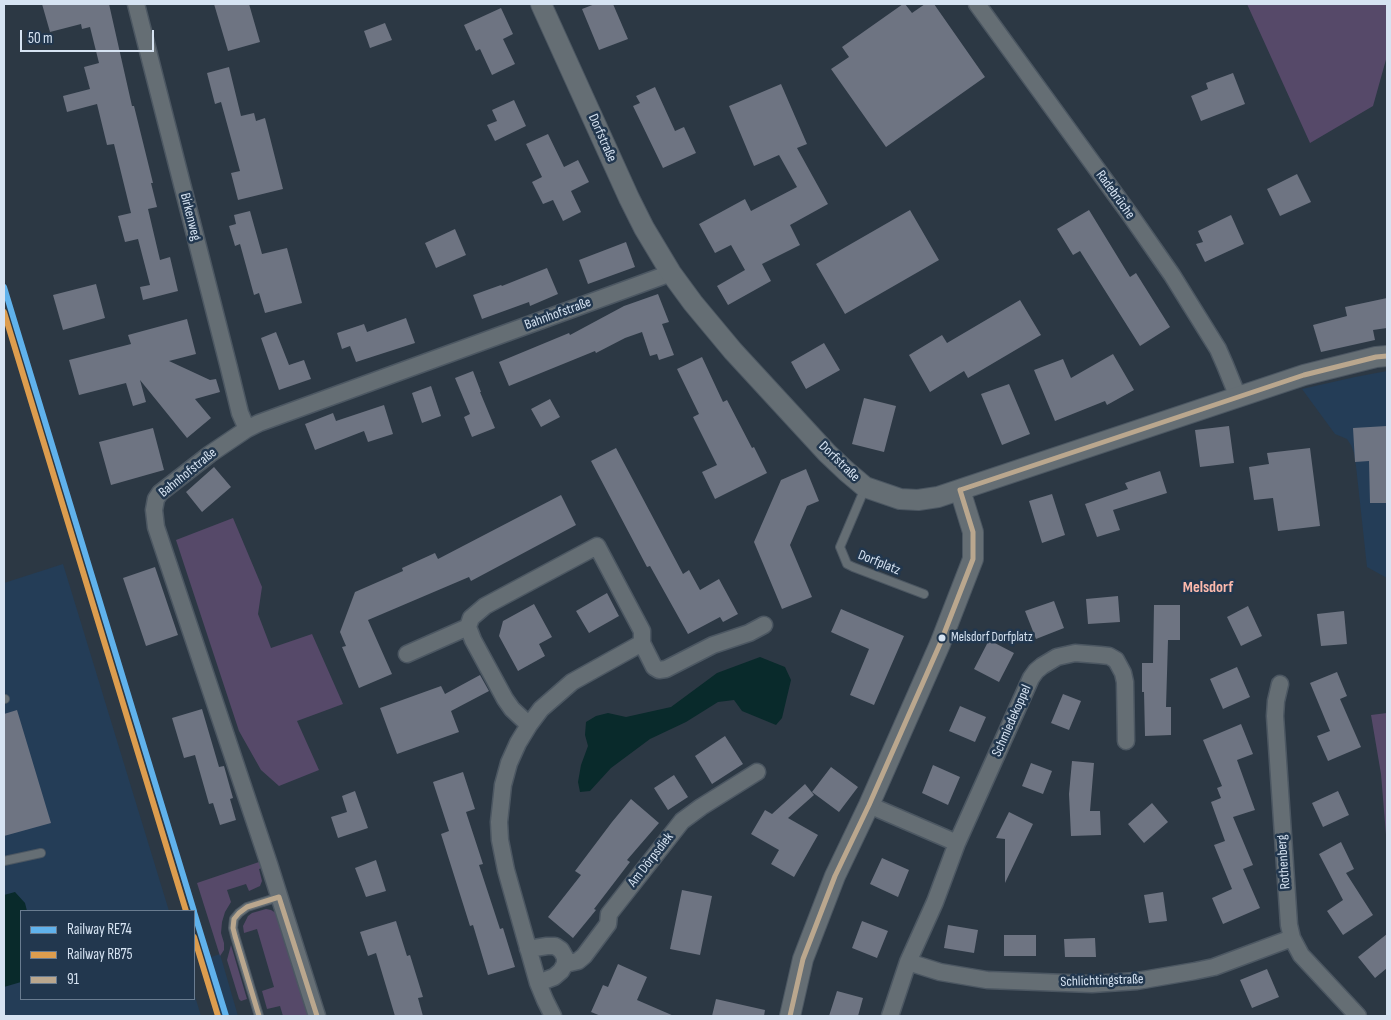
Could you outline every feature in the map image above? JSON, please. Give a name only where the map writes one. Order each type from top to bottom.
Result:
[{"type":"street","name":"Birkenweg","points":[[136,4],[228,368],[240,413],[247,429]]},
{"type":"street","name":"Dorfstraße","points":[[541,4],[629,198],[644,228],[671,273],[733,351],[827,452],[865,487],[900,499],[918,500],[938,497],[1304,375],[1387,356]]},
{"type":"street","name":"Radebrüche","points":[[977,4],[1172,275],[1218,349],[1238,397]]},
{"type":"street","name":"Bahnhofstraße","points":[[317,1016],[156,527],[154,510],[156,499],[160,493],[210,454],[259,423],[671,273]]},
{"type":"street","points":[[790,1016],[803,959],[835,876],[940,644],[973,559],[973,532],[960,490]]},
{"type":"street","points":[[529,725],[512,709],[505,699],[473,640],[468,627],[470,618],[486,606],[596,546],[642,631],[642,643],[654,668],[659,670],[666,669],[712,645],[749,633],[764,625]]},
{"type":"street","points":[[407,654],[468,627]]},
{"type":"street","points":[[553,1016],[538,983],[506,870],[500,840],[499,822],[503,785],[509,763],[518,743],[541,709],[558,692],[572,682],[642,643]]},
{"type":"street","name":"Schmiedekoppel","points":[[890,1016],[908,962],[935,902],[957,843],[1031,678],[1036,671],[1057,657],[1075,653],[1109,656],[1116,660],[1123,673],[1125,682],[1126,741]]},
{"type":"street","name":"Rothenberg","points":[[1280,684],[1275,716],[1287,913],[1292,938],[1309,966],[1358,1016]]},
{"type":"street","name":"Am Dörpsdiek","points":[[538,983],[554,977],[565,964],[578,961],[584,956],[608,924],[609,914],[682,821],[756,772]]},
{"type":"street","points":[[869,804],[957,843]]},
{"type":"street","name":"Schlichtingstraße","points":[[908,962],[940,972],[987,980],[1092,984],[1137,982],[1214,967],[1292,938]]},
{"type":"street","points":[[528,949],[555,946],[561,950],[565,957],[565,964]]},
{"type":"lane","name":"Dorfplatz","points":[[865,487],[840,547],[847,564],[924,594]]},
{"type":"lane","points":[[4,861],[41,853]]},
{"type":"lane","points":[[259,1016],[235,936],[234,920],[238,913],[247,907],[279,897]]},
{"type":"shaded area","points":[[1247,4],[1387,4],[1387,56],[1373,106],[1310,143]]},
{"type":"shaded area","points":[[1387,371],[1387,578],[1367,567],[1356,466],[1351,445],[1347,439],[1335,434],[1302,389]]},
{"type":"shaded area","points":[[233,518],[262,587],[258,614],[271,648],[312,634],[343,704],[297,721],[319,770],[279,786],[261,770],[239,731],[176,540]]},
{"type":"shaded area","points":[[63,564],[169,910],[20,910],[20,1000],[195,1000],[195,996],[201,1016],[4,1016],[4,583]]},
{"type":"shaded area","points":[[760,657],[785,667],[791,680],[782,718],[776,725],[742,711],[734,700],[718,702],[686,722],[650,739],[611,768],[590,791],[580,792],[578,782],[581,765],[588,746],[585,735],[586,722],[596,716],[608,713],[626,717],[671,707],[717,673]]},
{"type":"shaded area","points":[[1387,713],[1387,847],[1381,774],[1371,715]]},
{"type":"shaded area","points":[[262,861],[265,867],[259,869],[262,881],[260,886],[249,891],[246,884],[227,890],[231,902],[222,922],[221,933],[224,950],[220,956],[197,883]]},
{"type":"shaded area","points":[[15,892],[25,903],[27,910],[20,910],[20,982],[4,987],[4,895]]},
{"type":"shaded area","points":[[266,909],[276,913],[311,1016],[283,1016],[280,1006],[267,1009],[262,991],[274,987],[257,929],[244,933],[243,926],[248,916],[252,913]]},
{"type":"shaded area","points":[[231,945],[247,999],[241,1001],[227,960]]},
{"type":"shaded area","points":[[220,954],[238,1016],[216,1016],[199,961]]},
{"type":"building","points":[[42,4],[109,4],[132,106],[134,106],[153,183],[151,183],[157,207],[148,209],[160,260],[170,257],[178,291],[143,300],[140,287],[150,285],[138,239],[125,242],[118,216],[131,213],[114,144],[107,145],[97,104],[67,112],[63,96],[90,89],[84,67],[99,63],[90,27],[82,29],[81,24],[50,32]]},
{"type":"building","points":[[214,4],[249,4],[260,42],[228,51]]},
{"type":"building","points":[[595,4],[613,4],[628,39],[599,50],[582,9]]},
{"type":"building","points":[[903,4],[912,13],[925,4],[934,4],[985,77],[886,147],[831,69],[849,57],[842,47]]},
{"type":"building","points":[[501,8],[513,34],[503,39],[515,64],[492,75],[480,49],[476,51],[464,25]]},
{"type":"building","points":[[385,23],[392,40],[370,48],[364,31]]},
{"type":"building","points":[[229,67],[241,116],[254,113],[256,121],[265,118],[283,189],[238,200],[231,173],[240,171],[221,102],[215,104],[207,73]]},
{"type":"building","points":[[1233,73],[1245,104],[1201,121],[1191,96],[1208,89],[1206,83]]},
{"type":"building","points":[[781,84],[807,144],[797,148],[828,204],[790,225],[800,245],[762,264],[771,281],[728,305],[717,286],[745,270],[731,245],[715,253],[699,224],[745,199],[751,211],[797,187],[779,155],[754,166],[729,106]]},
{"type":"building","points":[[655,87],[675,131],[684,127],[696,153],[663,168],[633,106],[640,103],[636,96]]},
{"type":"building","points":[[514,100],[526,126],[495,141],[487,125],[497,121],[492,110]]},
{"type":"building","points":[[548,134],[564,167],[578,160],[589,182],[571,191],[581,212],[563,221],[553,200],[543,204],[532,182],[542,177],[526,144]]},
{"type":"building","points":[[1297,174],[1311,202],[1280,216],[1267,189]]},
{"type":"building","points":[[910,210],[939,260],[845,314],[816,264]]},
{"type":"building","points":[[1089,210],[1130,277],[1136,273],[1170,327],[1140,346],[1080,251],[1073,255],[1057,229]]},
{"type":"building","points":[[250,211],[262,254],[287,248],[302,303],[265,313],[259,293],[254,295],[240,244],[235,246],[229,226],[236,224],[234,215]]},
{"type":"building","points":[[1231,215],[1244,244],[1205,262],[1196,244],[1203,242],[1198,231]]},
{"type":"building","points":[[455,229],[466,255],[436,268],[425,243]]},
{"type":"building","points":[[626,242],[635,267],[588,284],[579,260]]},
{"type":"building","points":[[547,268],[558,294],[530,306],[529,302],[482,319],[473,295]]},
{"type":"building","points":[[96,284],[105,318],[63,330],[53,295]]},
{"type":"building","points":[[658,294],[669,322],[662,324],[674,355],[659,360],[657,354],[650,356],[642,332],[625,338],[596,353],[595,351],[509,386],[499,362],[569,333],[570,335],[624,306]]},
{"type":"building","points":[[1387,298],[1387,328],[1373,330],[1375,340],[1321,352],[1313,325],[1347,316],[1345,307]]},
{"type":"building","points":[[1020,300],[1041,335],[968,378],[964,371],[930,392],[909,355],[942,335],[947,343]]},
{"type":"building","points":[[406,318],[415,343],[356,362],[350,346],[342,349],[337,333],[364,324],[367,332]]},
{"type":"building","points":[[187,319],[196,354],[169,361],[210,380],[216,379],[220,392],[195,399],[211,418],[187,438],[140,380],[146,402],[133,406],[126,383],[79,395],[69,360],[131,344],[128,335]]},
{"type":"building","points":[[276,332],[289,365],[304,360],[311,379],[279,390],[261,338]]},
{"type":"building","points":[[824,343],[840,370],[806,389],[791,362]]},
{"type":"building","points":[[1113,354],[1134,390],[1107,405],[1105,401],[1055,421],[1034,370],[1063,359],[1071,378]]},
{"type":"building","points":[[702,357],[723,402],[727,400],[767,473],[715,499],[702,472],[717,465],[693,417],[699,414],[677,369]]},
{"type":"building","points":[[473,371],[495,428],[472,437],[464,417],[470,414],[455,378]]},
{"type":"building","points":[[1009,384],[1030,434],[1002,445],[981,394]]},
{"type":"building","points":[[431,386],[441,416],[422,423],[412,393]]},
{"type":"building","points":[[864,398],[896,406],[884,452],[852,444]]},
{"type":"building","points":[[550,399],[560,417],[541,427],[531,409]]},
{"type":"building","points":[[384,405],[393,434],[368,442],[364,431],[315,450],[305,424],[333,413],[336,421]]},
{"type":"building","points":[[1229,426],[1234,463],[1200,467],[1195,430]]},
{"type":"building","points":[[1387,426],[1387,503],[1370,503],[1369,461],[1355,462],[1353,428]]},
{"type":"building","points":[[153,428],[164,470],[111,485],[99,442]]},
{"type":"building","points":[[616,448],[683,574],[689,570],[700,590],[719,579],[738,614],[723,622],[720,617],[688,634],[650,566],[647,567],[591,461]]},
{"type":"building","points":[[1310,448],[1320,526],[1278,531],[1273,498],[1254,500],[1249,467],[1269,464],[1267,453]]},
{"type":"building","points":[[214,467],[231,487],[202,512],[186,492]]},
{"type":"building","points":[[806,469],[819,501],[807,506],[790,545],[812,597],[782,609],[754,542],[781,480]]},
{"type":"building","points":[[1160,471],[1167,493],[1113,510],[1120,530],[1097,537],[1085,504],[1128,489],[1125,483]]},
{"type":"building","points":[[1052,494],[1065,535],[1042,543],[1029,501]]},
{"type":"building","points":[[561,495],[576,525],[471,581],[469,577],[368,620],[392,674],[359,688],[342,647],[346,646],[340,632],[355,592],[403,571],[402,568],[435,553],[438,559]]},
{"type":"building","points":[[155,567],[178,635],[146,646],[123,578]]},
{"type":"building","points":[[607,593],[619,616],[589,633],[576,611]]},
{"type":"building","points":[[1118,596],[1120,622],[1088,624],[1086,599]]},
{"type":"building","points":[[1054,601],[1064,628],[1036,639],[1025,611]]},
{"type":"building","points":[[534,604],[552,637],[539,644],[545,656],[518,671],[499,636],[503,621]]},
{"type":"building","points":[[1154,605],[1180,605],[1180,640],[1168,640],[1166,707],[1171,707],[1171,735],[1145,736],[1142,663],[1153,663]]},
{"type":"building","points":[[1248,606],[1262,636],[1241,646],[1227,617]]},
{"type":"building","points":[[841,609],[904,636],[874,705],[850,695],[869,649],[831,632]]},
{"type":"building","points":[[1344,611],[1347,644],[1321,646],[1317,614]]},
{"type":"building","points":[[989,640],[1014,653],[999,682],[974,669]]},
{"type":"building","points":[[1237,667],[1250,697],[1223,709],[1210,679]]},
{"type":"building","points":[[1337,672],[1347,696],[1340,699],[1361,747],[1328,761],[1317,736],[1330,731],[1310,683]]},
{"type":"building","points":[[480,675],[489,691],[451,711],[459,732],[397,754],[380,708],[441,686],[445,694]]},
{"type":"building","points":[[1063,694],[1081,701],[1069,730],[1051,723]]},
{"type":"building","points":[[960,706],[986,717],[975,742],[949,731]]},
{"type":"building","points":[[202,709],[219,767],[224,766],[233,798],[230,799],[236,820],[220,825],[213,803],[209,804],[195,755],[184,758],[172,718]]},
{"type":"building","points":[[17,710],[51,823],[4,836],[4,714]]},
{"type":"building","points":[[1241,724],[1253,754],[1237,760],[1255,810],[1233,817],[1253,865],[1243,869],[1260,908],[1223,924],[1212,898],[1232,889],[1214,845],[1225,841],[1211,802],[1221,798],[1217,788],[1222,786],[1203,740]]},
{"type":"building","points":[[725,736],[743,764],[712,784],[695,756]]},
{"type":"building","points":[[1072,761],[1094,763],[1090,811],[1100,811],[1101,835],[1071,836],[1069,794]]},
{"type":"building","points":[[1031,763],[1052,771],[1043,794],[1022,786]]},
{"type":"building","points":[[933,765],[960,777],[948,805],[922,793]]},
{"type":"building","points":[[831,767],[858,787],[839,812],[812,792]]},
{"type":"building","points":[[463,772],[475,809],[466,812],[483,864],[479,865],[500,929],[503,928],[515,967],[488,975],[473,925],[470,926],[441,834],[449,831],[433,782]]},
{"type":"building","points":[[674,775],[688,797],[668,810],[654,788]]},
{"type":"building","points":[[805,784],[814,795],[788,818],[818,835],[794,877],[771,864],[779,850],[751,834],[765,810],[772,814]]},
{"type":"building","points":[[355,791],[368,828],[338,838],[331,817],[347,812],[342,796]]},
{"type":"building","points":[[1338,791],[1349,815],[1323,827],[1312,803]]},
{"type":"building","points":[[631,799],[659,823],[627,860],[630,862],[594,909],[596,910],[573,938],[548,917],[581,875],[575,871]]},
{"type":"building","points":[[1152,803],[1168,822],[1144,843],[1128,824]]},
{"type":"building","points":[[1009,812],[1033,824],[1005,883],[1005,839],[996,838]]},
{"type":"building","points":[[1341,842],[1354,869],[1346,873],[1373,915],[1343,935],[1327,911],[1343,900],[1319,854]]},
{"type":"building","points":[[882,858],[909,870],[898,897],[870,884]]},
{"type":"building","points":[[376,860],[386,891],[366,897],[355,868]]},
{"type":"building","points":[[682,890],[712,896],[700,955],[670,949]]},
{"type":"building","points":[[1163,892],[1167,921],[1149,923],[1144,895]]},
{"type":"building","points":[[396,921],[407,956],[410,955],[423,997],[418,998],[423,1016],[395,1016],[376,953],[368,956],[360,932]]},
{"type":"building","points":[[862,921],[888,931],[877,958],[852,948]]},
{"type":"building","points":[[948,925],[978,930],[974,953],[944,948]]},
{"type":"building","points":[[1387,934],[1387,968],[1375,978],[1358,957]]},
{"type":"building","points":[[1004,935],[1036,935],[1036,956],[1004,956]]},
{"type":"building","points":[[1095,938],[1096,957],[1065,957],[1064,939]]},
{"type":"building","points":[[618,964],[647,977],[637,1000],[674,1016],[601,1016],[591,1012],[603,985],[608,987]]},
{"type":"building","points":[[1267,969],[1279,997],[1252,1008],[1240,980]]},
{"type":"building","points":[[837,991],[863,998],[858,1016],[829,1016]]},
{"type":"building","points":[[716,999],[765,1010],[764,1016],[712,1016]]},
{"type":"rail line","name":"RE74","points":[[4,287],[194,910]]},
{"type":"rail line","name":"RB75","points":[[4,312],[186,910]]},
{"type":"rail line","name":"RE74","points":[[195,915],[226,1016]]},
{"type":"rail line","name":"RB75","points":[[195,940],[218,1016]]},
{"type":"transit line","name":"91","points":[[960,490],[1304,375],[1387,356]]},
{"type":"transit line","name":"91","points":[[790,1016],[803,959],[835,876],[869,805],[940,644],[973,559],[973,532],[960,490]]},
{"type":"transit line","name":"91","points":[[279,897],[317,1016]]},
{"type":"transit line","name":"91","points":[[259,1016],[235,936],[233,928],[234,919],[247,907],[279,897]]},
{"type":"place","name":"Melsdorf Dorfplatz","points":[[942,638]]},
{"type":"district","name":"Melsdorf","points":[[1208,588]]}]
